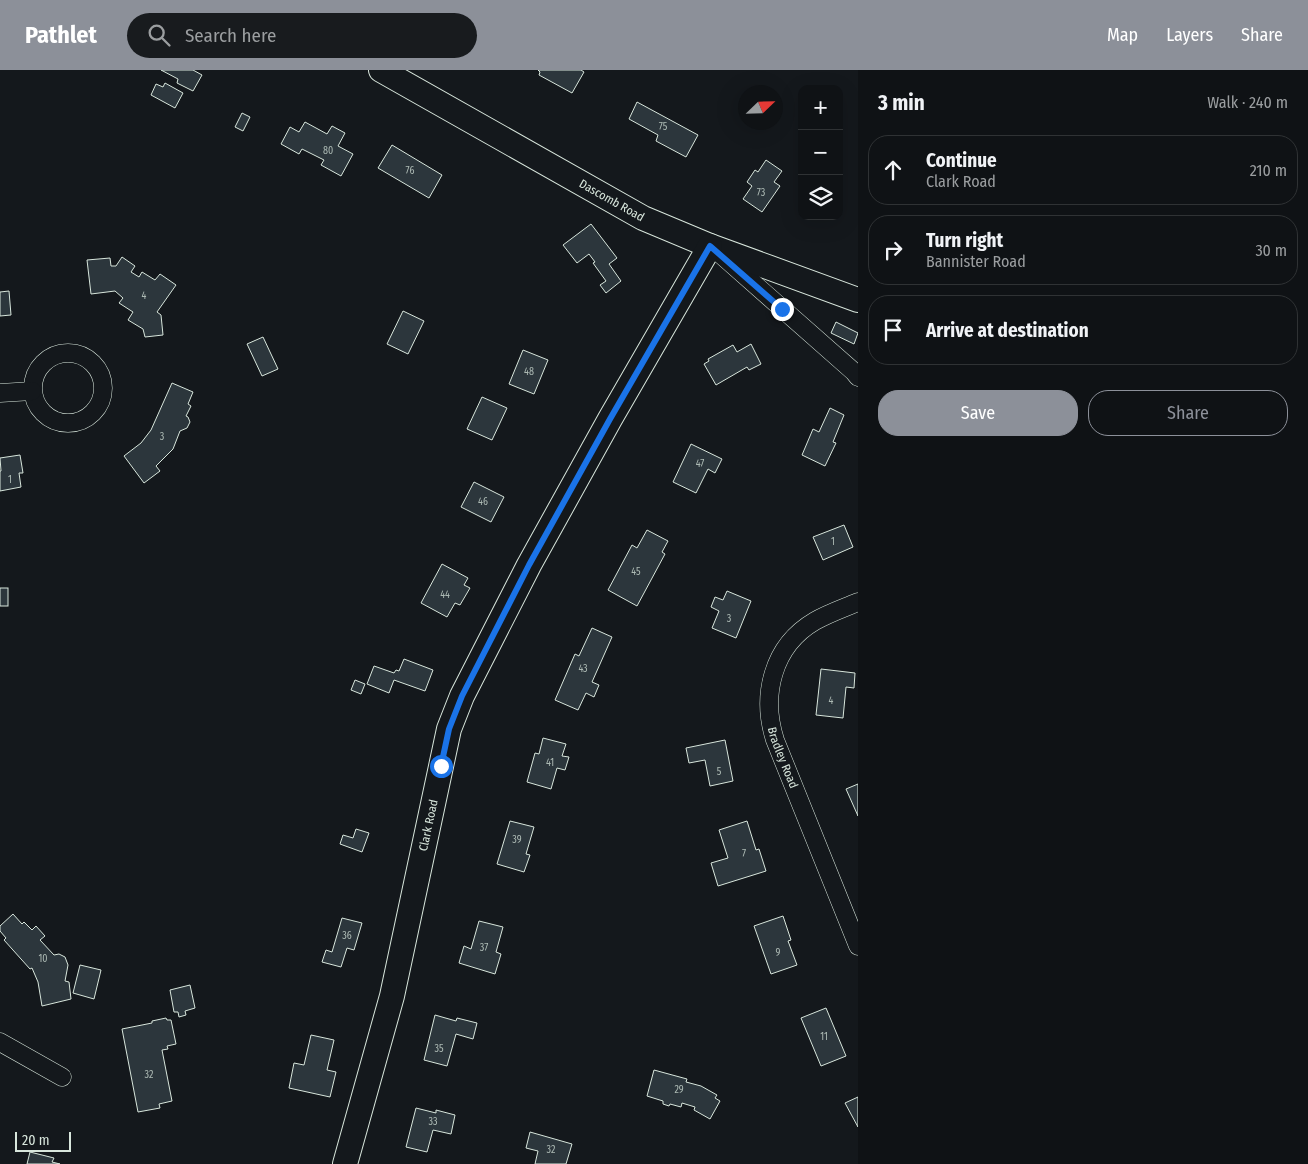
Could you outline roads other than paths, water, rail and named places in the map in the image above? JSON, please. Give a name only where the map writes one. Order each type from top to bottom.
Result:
[{"type":"main road","name":"Dascomb Road","points":[[381,70],[643,218],[710,246],[858,300]]},
{"type":"main road","name":"Clark Road","points":[[345,1164],[392,996],[449,729],[462,696],[529,565],[610,419],[710,246]]},
{"type":"street","points":[[710,246],[858,377]]},
{"type":"street","points":[[58,354],[82,355],[92,362],[99,372],[103,383],[99,405],[92,414],[71,424],[60,423],[50,419],[35,402],[32,391],[33,378],[38,368],[47,359],[58,354]]},
{"type":"street","points":[[0,393],[32,391]]},
{"type":"street","name":"Bradley Road","points":[[858,602],[814,622],[802,630],[783,653],[771,681],[769,696],[771,726],[775,740],[858,946]]},
{"type":"street","points":[[0,1042],[62,1077]]}]
